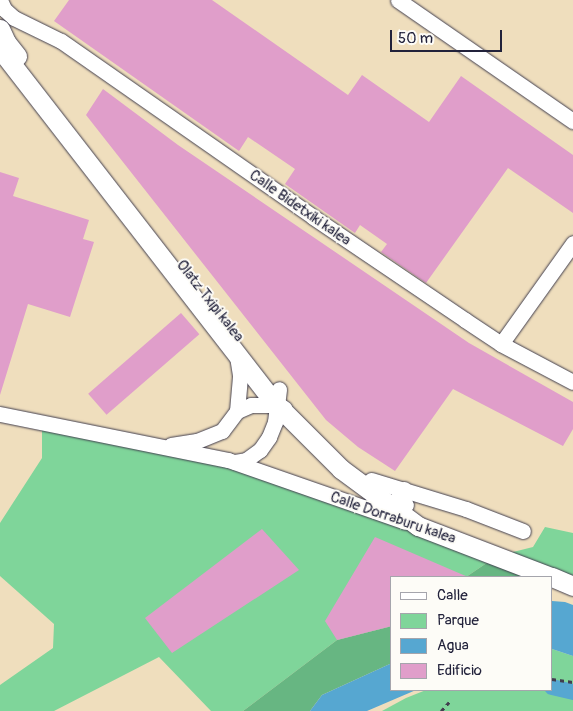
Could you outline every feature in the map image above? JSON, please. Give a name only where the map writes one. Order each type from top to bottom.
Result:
[{"type":"main road","name":"Olatz Txipi kalea","points":[[0,29],[6,42],[278,397],[341,470],[418,526]]},
{"type":"main road","name":"Olatz Txipi kalea","points":[[0,48],[237,356],[299,415],[309,428],[371,480],[405,497],[454,539]]},
{"type":"main road","name":"Calle Dorraburu kalea","points":[[418,526],[548,576]]},
{"type":"main road","name":"Calle Dorraburu kalea","points":[[553,578],[573,586]]},
{"type":"street","name":"Calle Bidetxiki kalea","points":[[0,0],[4,9],[14,18],[61,42],[321,223],[501,344],[573,382]]},
{"type":"street","points":[[398,0],[573,121]]},
{"type":"street","points":[[501,344],[573,243]]},
{"type":"street","points":[[237,356],[240,375],[237,411],[222,431],[219,443],[222,453],[231,461],[246,460],[260,450],[269,437],[275,422],[278,397],[237,411]]},
{"type":"street","name":"Calle Dorraburu kalea","points":[[0,414],[231,461],[418,526]]},
{"type":"street","name":"Calle Dorraburu kalea","points":[[152,445],[197,441],[222,431]]},
{"type":"street","points":[[405,497],[523,531]]},
{"type":"path","points":[[553,679],[573,682]]},
{"type":"path","points":[[441,711],[449,702]]},
{"type":"green space","points":[[42,424],[228,460],[497,556],[467,576],[390,576],[390,627],[337,640],[243,711],[211,711],[159,657],[54,711],[0,711],[0,685],[53,648],[54,624],[0,576],[0,523],[42,458]]},
{"type":"green space","points":[[545,527],[573,533],[573,586],[553,578],[553,576],[548,576],[497,556],[533,547]]},
{"type":"green space","points":[[497,556],[548,576],[467,576]]},
{"type":"green space","points":[[390,627],[390,664],[322,695],[310,711],[243,711],[337,640]]},
{"type":"green space","points":[[553,649],[573,656],[573,689],[553,684]]},
{"type":"green space","points":[[424,691],[552,691],[573,696],[573,711],[382,711]]},
{"type":"water","points":[[553,601],[573,605],[573,656],[553,649]]},
{"type":"water","points":[[390,664],[390,691],[414,691],[367,711],[310,711],[322,695]]},
{"type":"building","points":[[69,0],[212,0],[348,95],[362,75],[429,122],[461,76],[573,155],[573,213],[508,168],[426,283],[381,252],[387,244],[360,225],[355,233],[285,184],[295,169],[248,137],[239,151],[54,21]]},
{"type":"building","points":[[103,89],[178,145],[469,343],[573,402],[573,429],[563,446],[453,389],[395,471],[358,447],[326,420],[86,115]]},
{"type":"building","points":[[0,172],[19,178],[13,196],[89,220],[83,239],[94,242],[70,317],[28,304],[0,395]]},
{"type":"building","points":[[181,313],[199,334],[107,415],[88,394]]},
{"type":"building","points":[[262,529],[299,570],[172,653],[145,618]]},
{"type":"building","points":[[375,537],[466,576],[390,576],[390,627],[337,640],[325,621]]},
{"type":"waterway","points":[[553,687],[573,692]]}]
